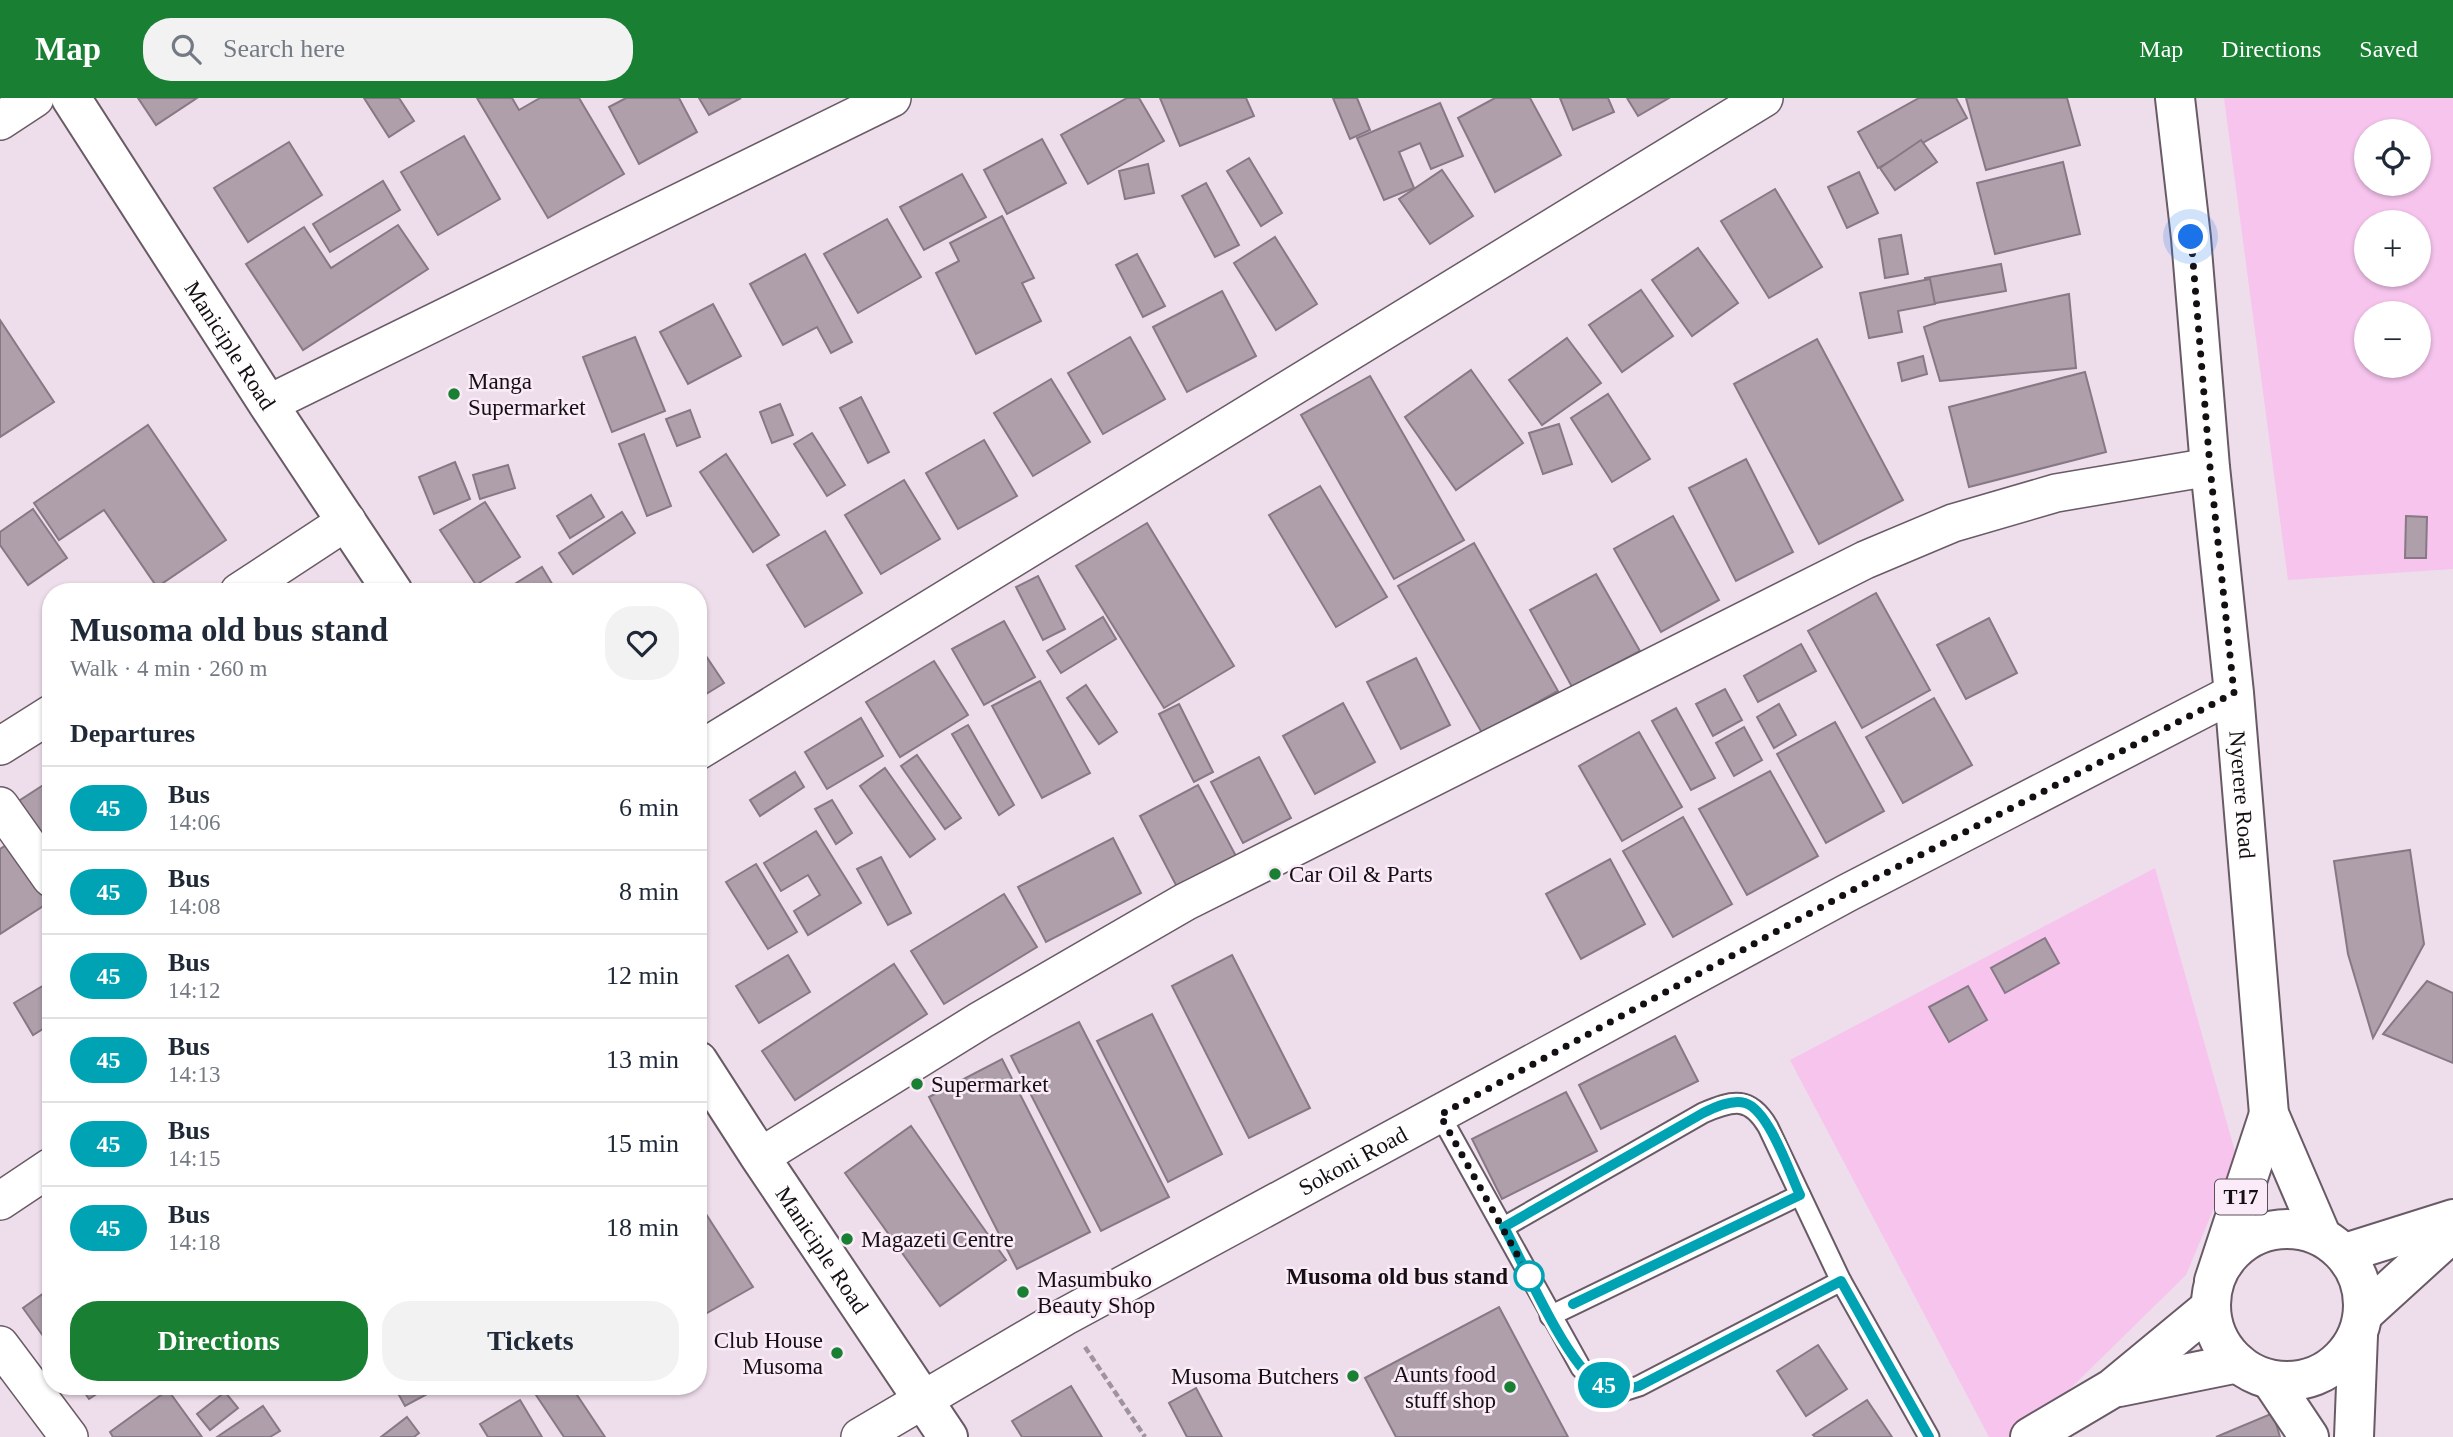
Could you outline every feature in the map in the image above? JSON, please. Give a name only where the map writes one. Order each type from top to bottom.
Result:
[{"type":"street","points":[[0,121],[34,98]]},
{"type":"street","name":"Maniciple Road","points":[[71,98],[387,583]]},
{"type":"street","points":[[268,404],[892,98]]},
{"type":"street","points":[[707,745],[1764,98]]},
{"type":"street","name":"Nyerere Road","points":[[2175,98],[2191,237],[2210,467],[2234,693],[2269,1114]]},
{"type":"street","points":[[760,1157],[981,1020],[1185,902],[1865,560],[1953,523],[2056,493],[2210,467]]},
{"type":"street","points":[[253,583],[347,521]]},
{"type":"street","name":"Sokoni Road","points":[[860,1437],[1065,1317],[1847,893],[2234,693]]},
{"type":"street","points":[[0,746],[42,720]]},
{"type":"street","points":[[0,806],[42,865]]},
{"type":"street","name":"Maniciple Road","points":[[707,1075],[948,1437]]},
{"type":"street","name":"T17","points":[[2269,1114],[2333,1244]]},
{"type":"street","name":"T17","points":[[2212,1294],[2269,1114]]},
{"type":"street","points":[[0,1201],[42,1173]]},
{"type":"street","points":[[2333,1244],[2453,1219]]},
{"type":"street","points":[[2042,1434],[2113,1388],[2212,1294],[2226,1258],[2246,1240],[2269,1230],[2296,1228],[2333,1244],[2357,1272],[2364,1292],[2354,1437]]},
{"type":"street","points":[[2113,1388],[2255,1371],[2293,1381],[2313,1377],[2331,1367],[2347,1352],[2361,1324],[2453,1232]]},
{"type":"street","points":[[2212,1294],[2218,1339],[2255,1371],[2309,1437]]},
{"type":"street","points":[[0,1345],[68,1437]]},
{"type":"lane","points":[[1504,1227],[1703,1113],[1723,1104],[1745,1103],[1760,1113],[1841,1281],[1929,1437]]},
{"type":"lane","points":[[1440,1115],[1504,1227],[1550,1316],[1581,1368],[1599,1384],[1620,1392],[1639,1386],[1841,1281]]},
{"type":"lane","points":[[1550,1316],[1800,1195]]},
{"type":"path","points":[[1065,1317],[1145,1437]]},
{"type":"shaded area","points":[[2224,98],[2453,98],[2453,569],[2288,580]]},
{"type":"shaded area","points":[[2155,868],[2236,1155],[2186,1275],[2021,1437],[1989,1437],[1790,1060]]},
{"type":"building","points":[[138,98],[197,98],[156,125]]},
{"type":"building","points":[[364,98],[399,98],[414,121],[389,137]]},
{"type":"building","points":[[477,98],[512,98],[519,110],[540,98],[579,98],[624,174],[548,218]]},
{"type":"building","points":[[626,98],[679,98],[697,132],[639,164],[609,107]]},
{"type":"building","points":[[699,98],[741,98],[709,115]]},
{"type":"building","points":[[1127,98],[1139,98],[1164,141],[1088,184],[1061,135]]},
{"type":"building","points":[[1160,98],[1246,98],[1254,116],[1180,146]]},
{"type":"building","points":[[1333,98],[1357,98],[1370,130],[1350,139]]},
{"type":"building","points":[[1495,98],[1530,98],[1561,155],[1495,192],[1458,118]]},
{"type":"building","points":[[1560,98],[1608,98],[1614,112],[1573,130]]},
{"type":"building","points":[[1627,98],[1669,98],[1638,116]]},
{"type":"building","points":[[1919,98],[1956,98],[1967,118],[1878,168],[1858,132]]},
{"type":"building","points":[[1966,98],[2067,98],[2080,145],[1986,170]]},
{"type":"building","points":[[1440,103],[1463,156],[1431,169],[1420,143],[1399,152],[1414,188],[1384,200],[1357,138]]},
{"type":"building","points":[[464,136],[500,199],[438,235],[401,172]]},
{"type":"building","points":[[1042,139],[1066,183],[1007,214],[984,170]]},
{"type":"building","points":[[1921,140],[1937,162],[1895,190],[1880,168]]},
{"type":"building","points":[[289,142],[322,195],[248,242],[214,188]]},
{"type":"building","points":[[1249,158],[1282,213],[1261,226],[1227,171]]},
{"type":"building","points":[[2063,162],[2080,234],[1995,254],[1977,183]]},
{"type":"building","points":[[1148,164],[1154,193],[1125,199],[1119,171]]},
{"type":"building","points":[[1442,170],[1473,216],[1430,244],[1399,199]]},
{"type":"building","points":[[1859,172],[1878,213],[1847,228],[1828,187]]},
{"type":"building","points":[[962,174],[986,217],[924,250],[900,207]]},
{"type":"building","points":[[383,181],[400,210],[330,252],[313,224]]},
{"type":"building","points":[[1206,183],[1239,245],[1215,257],[1182,196]]},
{"type":"building","points":[[1775,189],[1822,267],[1769,298],[1721,221]]},
{"type":"building","points":[[1002,216],[1034,278],[1022,283],[1041,321],[976,354],[936,273],[959,261],[950,243]]},
{"type":"building","points":[[887,219],[921,277],[858,313],[824,254]]},
{"type":"building","points":[[398,225],[428,269],[303,350],[246,264],[304,227],[331,268]]},
{"type":"building","points":[[1901,235],[1908,274],[1885,278],[1879,239]]},
{"type":"building","points":[[1275,237],[1317,304],[1276,330],[1234,263]]},
{"type":"building","points":[[1698,248],[1738,303],[1692,336],[1652,280]]},
{"type":"building","points":[[805,254],[852,342],[831,353],[817,327],[783,345],[750,284]]},
{"type":"building","points":[[1137,254],[1165,306],[1143,317],[1116,265]]},
{"type":"building","points":[[2001,264],[2006,291],[1930,304],[1925,278]]},
{"type":"building","points":[[1930,279],[1935,304],[1898,311],[1902,332],[1869,338],[1860,293]]},
{"type":"building","points":[[1641,290],[1673,336],[1622,372],[1589,325]]},
{"type":"building","points":[[1222,291],[1256,356],[1187,392],[1153,327]]},
{"type":"building","points":[[2069,294],[2076,368],[1940,381],[1924,327],[1940,321]]},
{"type":"building","points":[[713,304],[741,356],[688,384],[660,332]]},
{"type":"building","points":[[0,320],[54,402],[0,437]]},
{"type":"building","points":[[635,337],[665,411],[612,432],[583,357]]},
{"type":"building","points":[[1130,337],[1165,399],[1103,434],[1068,373]]},
{"type":"building","points":[[1567,338],[1601,383],[1542,425],[1509,380]]},
{"type":"building","points":[[1817,339],[1903,500],[1819,544],[1734,384]]},
{"type":"building","points":[[1923,356],[1927,374],[1902,381],[1898,363]]},
{"type":"building","points":[[1471,370],[1523,443],[1456,490],[1405,417]]},
{"type":"building","points":[[2085,372],[2106,452],[1969,487],[1949,407]]},
{"type":"building","points":[[1370,376],[1464,540],[1394,579],[1301,415]]},
{"type":"building","points":[[1051,379],[1090,442],[1033,476],[994,413]]},
{"type":"building","points":[[1608,394],[1650,459],[1612,482],[1571,418]]},
{"type":"building","points":[[861,397],[889,452],[868,463],[840,408]]},
{"type":"building","points":[[780,404],[793,435],[772,443],[760,412]]},
{"type":"building","points":[[690,410],[700,437],[677,446],[666,419]]},
{"type":"building","points":[[1559,424],[1572,464],[1543,474],[1529,433]]},
{"type":"building","points":[[148,425],[226,540],[163,583],[154,583],[104,510],[59,540],[34,503]]},
{"type":"building","points":[[812,433],[845,485],[827,496],[794,444]]},
{"type":"building","points":[[644,434],[671,506],[647,516],[619,444]]},
{"type":"building","points":[[984,440],[1017,496],[958,529],[926,473]]},
{"type":"building","points":[[726,454],[779,535],[753,552],[700,472]]},
{"type":"building","points":[[1746,459],[1793,552],[1736,581],[1689,488]]},
{"type":"building","points":[[455,462],[470,499],[434,514],[419,477]]},
{"type":"building","points":[[508,465],[515,488],[480,499],[473,475]]},
{"type":"building","points":[[904,480],[940,539],[881,574],[845,515]]},
{"type":"building","points":[[1320,486],[1387,597],[1336,627],[1269,515]]},
{"type":"building","points":[[591,495],[604,517],[570,538],[557,516]]},
{"type":"building","points":[[485,502],[520,557],[479,583],[475,583],[440,530]]},
{"type":"building","points":[[33,509],[67,558],[28,585],[0,545],[0,532]]},
{"type":"building","points":[[622,512],[635,533],[573,574],[559,553]]},
{"type":"building","points":[[1673,516],[1719,600],[1661,632],[1614,549]]},
{"type":"building","points":[[2406,516],[2427,517],[2426,558],[2405,558]]},
{"type":"building","points":[[1147,523],[1234,666],[1164,708],[1076,566]]},
{"type":"building","points":[[825,531],[862,593],[805,627],[767,565]]},
{"type":"building","points":[[1474,543],[1558,691],[1482,733],[1398,586]]},
{"type":"building","points":[[542,567],[552,583],[516,583]]},
{"type":"building","points":[[1596,574],[1640,651],[1572,687],[1530,610]]},
{"type":"building","points":[[1038,576],[1065,629],[1043,640],[1016,587]]},
{"type":"building","points":[[1876,593],[1930,690],[1862,728],[1808,631]]},
{"type":"building","points":[[1103,617],[1116,639],[1061,673],[1047,651]]},
{"type":"building","points":[[1989,618],[2017,673],[1966,699],[1937,645]]},
{"type":"building","points":[[1004,621],[1035,677],[984,705],[952,649]]},
{"type":"building","points":[[1801,644],[1816,671],[1758,702],[1744,676]]},
{"type":"building","points":[[707,658],[724,683],[707,693]]},
{"type":"building","points":[[1416,658],[1450,725],[1401,749],[1367,682]]},
{"type":"building","points":[[934,661],[968,715],[900,757],[866,702]]},
{"type":"building","points":[[1040,681],[1090,773],[1042,798],[992,706]]},
{"type":"building","points":[[1086,685],[1117,732],[1099,744],[1067,698]]},
{"type":"building","points":[[1725,689],[1742,720],[1713,736],[1696,704]]},
{"type":"building","points":[[1934,698],[1972,765],[1903,803],[1866,737]]},
{"type":"building","points":[[1343,703],[1375,762],[1315,794],[1283,736]]},
{"type":"building","points":[[1179,704],[1213,772],[1194,782],[1159,714]]},
{"type":"building","points":[[1779,704],[1796,735],[1774,748],[1757,717]]},
{"type":"building","points":[[1676,708],[1715,778],[1691,790],[1652,721]]},
{"type":"building","points":[[861,718],[883,756],[827,789],[805,752]]},
{"type":"building","points":[[1835,722],[1884,811],[1826,843],[1777,754]]},
{"type":"building","points":[[968,725],[1014,805],[999,815],[952,734]]},
{"type":"building","points":[[1744,727],[1762,760],[1734,776],[1716,743]]},
{"type":"building","points":[[1639,732],[1682,807],[1622,841],[1579,766]]},
{"type":"building","points":[[917,755],[961,818],[945,829],[901,766]]},
{"type":"building","points":[[1259,757],[1291,818],[1243,843],[1211,782]]},
{"type":"building","points":[[885,768],[935,839],[910,857],[860,786]]},
{"type":"building","points":[[1770,771],[1818,856],[1747,895],[1699,809]]},
{"type":"building","points":[[795,772],[804,787],[760,816],[750,800]]},
{"type":"building","points":[[1198,785],[1236,856],[1177,887],[1140,816]]},
{"type":"building","points":[[42,786],[42,839],[8,808]]},
{"type":"building","points":[[832,800],[852,833],[836,844],[815,809]]},
{"type":"building","points":[[1683,817],[1732,904],[1673,937],[1623,851]]},
{"type":"building","points":[[816,831],[861,903],[808,935],[794,911],[820,895],[808,875],[781,891],[764,863]]},
{"type":"building","points":[[1113,838],[1141,893],[1046,942],[1018,887]]},
{"type":"building","points":[[16,839],[42,877],[42,907],[0,934],[0,849]]},
{"type":"building","points":[[2410,850],[2424,944],[2373,1038],[2348,954],[2334,861]]},
{"type":"building","points":[[881,857],[911,913],[888,925],[857,869]]},
{"type":"building","points":[[1610,859],[1645,924],[1581,959],[1546,894]]},
{"type":"building","points":[[756,864],[797,932],[768,949],[726,882]]},
{"type":"building","points":[[1004,894],[1037,947],[944,1004],[911,951]]},
{"type":"building","points":[[2045,938],[2059,963],[2005,993],[1991,968]]},
{"type":"building","points":[[788,955],[810,992],[759,1023],[736,986]]},
{"type":"building","points":[[1232,955],[1310,1108],[1249,1138],[1172,986]]},
{"type":"building","points":[[894,964],[927,1014],[795,1100],[762,1051]]},
{"type":"building","points":[[2427,981],[2453,993],[2453,1063],[2383,1034]]},
{"type":"building","points":[[42,986],[42,1030],[33,1035],[14,1003]]},
{"type":"building","points":[[1968,986],[1987,1020],[1949,1042],[1929,1007]]},
{"type":"building","points":[[1152,1014],[1222,1154],[1168,1182],[1097,1041]]},
{"type":"building","points":[[1079,1022],[1169,1197],[1101,1231],[1011,1056]]},
{"type":"building","points":[[1675,1036],[1698,1081],[1601,1129],[1579,1085]]},
{"type":"building","points":[[1002,1059],[1090,1232],[1017,1269],[929,1097]]},
{"type":"building","points":[[1566,1092],[1597,1151],[1502,1199],[1472,1139]]},
{"type":"building","points":[[911,1126],[1006,1260],[940,1306],[845,1173]]},
{"type":"building","points":[[707,1216],[753,1287],[707,1313]]},
{"type":"building","points":[[42,1294],[42,1334],[23,1308]]},
{"type":"building","points":[[1499,1307],[1568,1437],[1396,1437],[1365,1378]]},
{"type":"building","points":[[1818,1345],[1847,1389],[1806,1416],[1777,1371]]},
{"type":"building","points":[[1071,1386],[1102,1437],[1022,1437],[1012,1421]]},
{"type":"building","points":[[1196,1388],[1222,1437],[1187,1437],[1169,1403]]},
{"type":"building","points":[[161,1395],[172,1395],[202,1437],[113,1437],[110,1432]]},
{"type":"building","points":[[221,1395],[227,1395],[238,1408],[210,1430],[197,1414]]},
{"type":"building","points":[[399,1395],[425,1395],[405,1406]]},
{"type":"building","points":[[536,1395],[577,1395],[605,1437],[564,1437]]},
{"type":"building","points":[[520,1400],[542,1437],[488,1437],[480,1424]]},
{"type":"building","points":[[1867,1400],[1892,1437],[1813,1435]]},
{"type":"building","points":[[263,1406],[280,1431],[270,1437],[217,1437]]},
{"type":"building","points":[[2273,1413],[2280,1437],[2216,1437]]},
{"type":"building","points":[[407,1417],[419,1433],[414,1437],[381,1437]]},
{"type":"bus line","name":"45","points":[[1573,1304],[1800,1195],[1760,1113],[1745,1103],[1723,1104],[1703,1113],[1504,1227],[1550,1316],[1581,1368],[1599,1384],[1620,1392],[1639,1386],[1841,1281],[1929,1437]]},
{"type":"place","name":"Manga Supermarket","points":[[454,394]]},
{"type":"place","name":"Car Oil & Parts","points":[[1275,874]]},
{"type":"place","name":"Supermarket","points":[[917,1084]]},
{"type":"place","name":"Magazeti Centre","points":[[847,1239]]},
{"type":"place","name":"Musoma old bus stand","points":[[1529,1276]]},
{"type":"place","name":"Masumbuko Beauty Shop","points":[[1023,1292]]},
{"type":"place","name":"Club House Musoma","points":[[837,1353]]},
{"type":"place","name":"Musoma Butchers","points":[[1353,1376]]},
{"type":"place","name":"Aunts food stuff shop","points":[[1510,1387]]},
{"type":"route","points":[[1529,1276],[1440,1115],[1847,893],[2234,693],[2210,467],[2191,237]]}]
